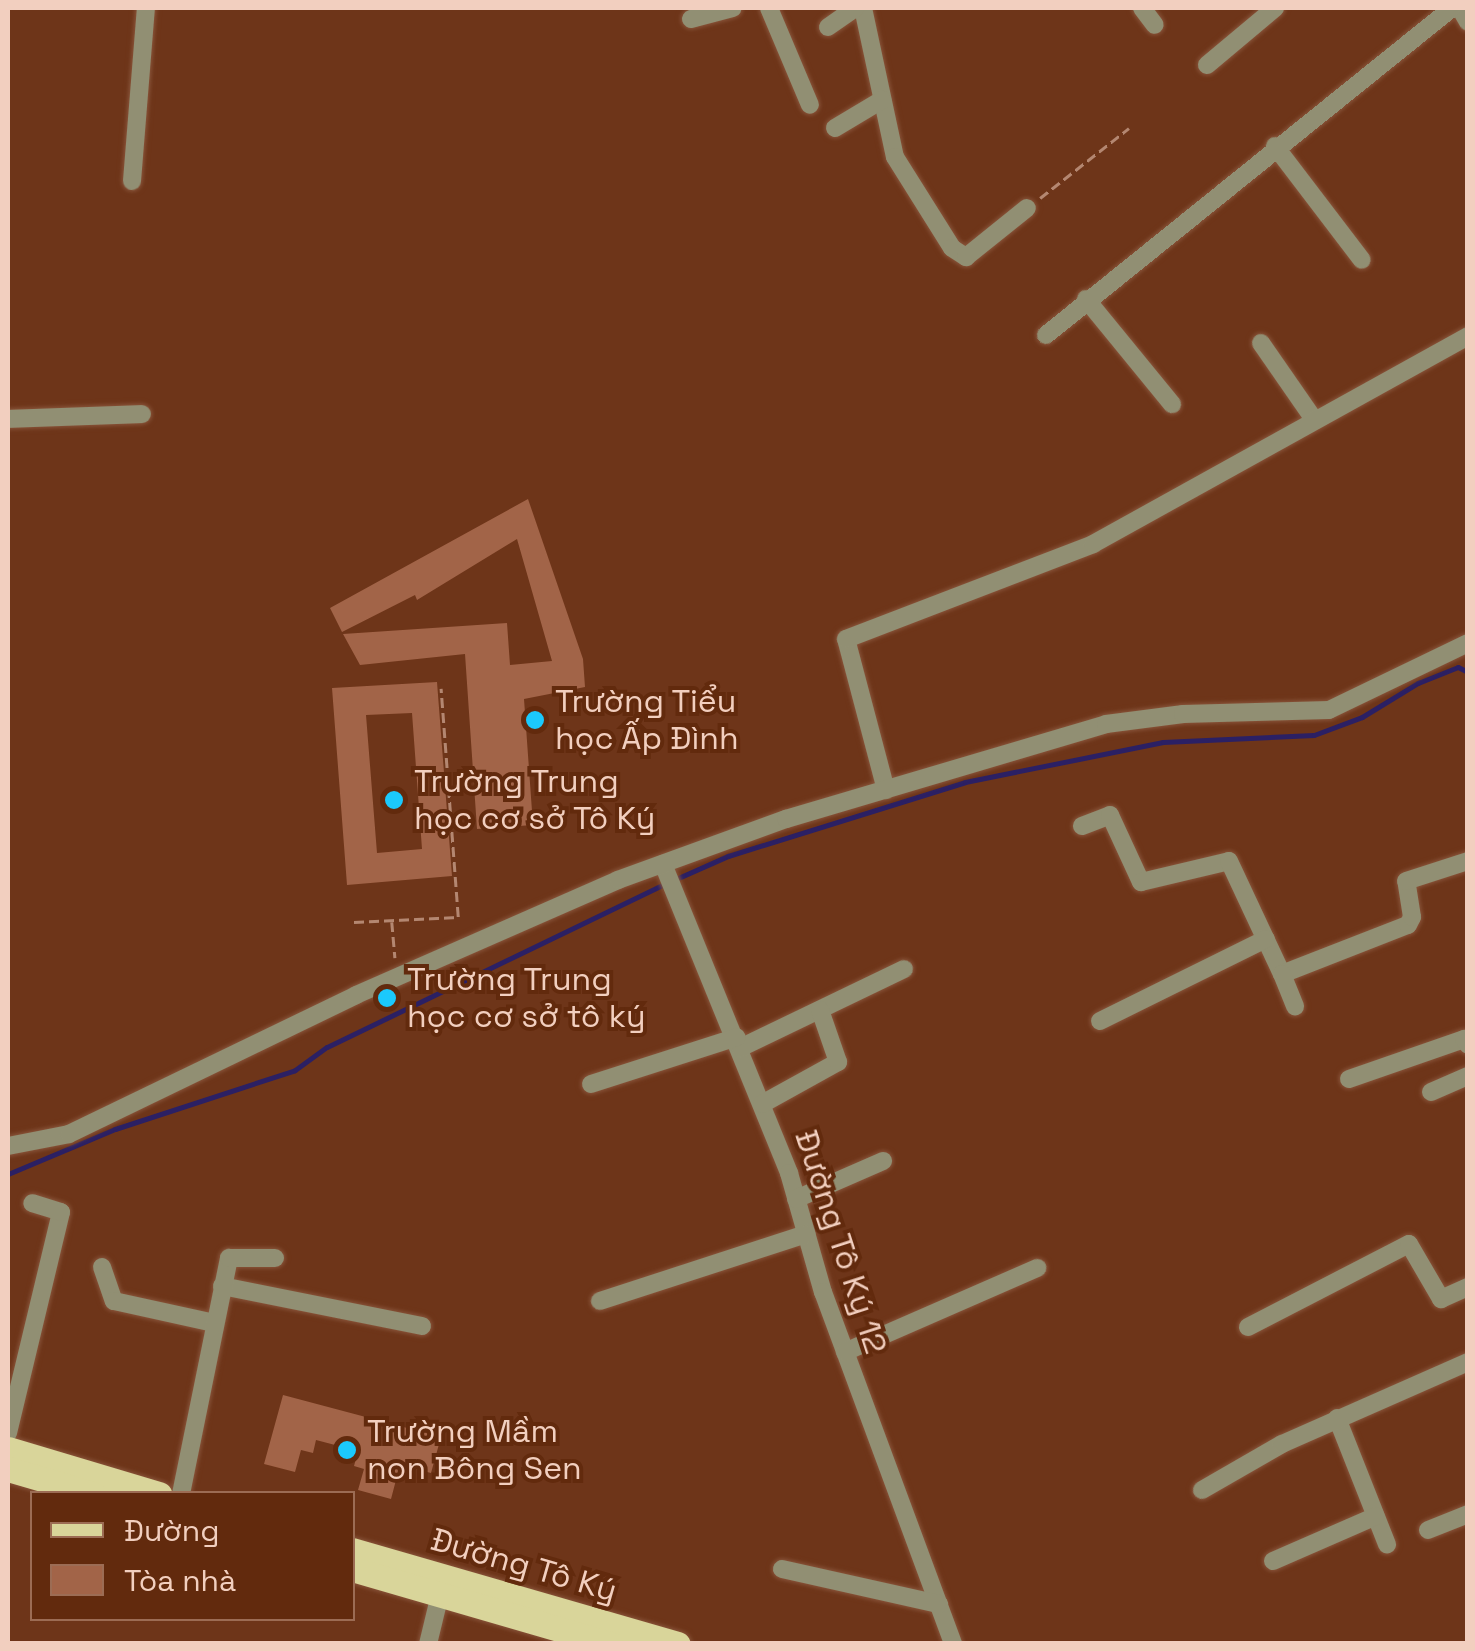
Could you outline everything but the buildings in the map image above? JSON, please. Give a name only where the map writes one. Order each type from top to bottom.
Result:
[{"type":"main road","points":[[8,1449],[149,1491]]},
{"type":"main road","points":[[8,1469],[83,1491]]},
{"type":"main road","name":"Đường Tô Ký","points":[[355,1551],[610,1644]]},
{"type":"main road","name":"Đường Tô Ký","points":[[355,1570],[443,1585],[678,1644]]},
{"type":"street","points":[[132,181],[146,8]]},
{"type":"street","points":[[691,18],[733,8]]},
{"type":"street","points":[[769,8],[810,105]]},
{"type":"street","points":[[828,27],[855,8]]},
{"type":"street","points":[[863,8],[895,157],[952,248],[966,258],[1028,208]]},
{"type":"street","points":[[1142,8],[1155,25]]},
{"type":"street","points":[[1208,65],[1276,8]]},
{"type":"street","points":[[1046,336],[1275,146],[1452,8]]},
{"type":"street","points":[[1460,8],[1468,22]]},
{"type":"street","points":[[835,128],[882,100]]},
{"type":"street","points":[[1275,146],[1362,260]]},
{"type":"street","points":[[1086,299],[1172,404]]},
{"type":"street","points":[[886,790],[846,639],[1093,544],[1313,418],[1468,336]]},
{"type":"street","points":[[1261,343],[1313,418]]},
{"type":"street","points":[[8,419],[142,414]]},
{"type":"street","points":[[8,1146],[69,1134],[397,978],[664,869],[886,790],[1106,724],[1184,714],[1329,710],[1468,644]]},
{"type":"street","points":[[1082,826],[1110,815],[1140,882],[1228,861],[1295,1006]]},
{"type":"street","points":[[1282,974],[1408,925],[1406,881],[1468,861]]},
{"type":"street","name":"Đường Tô Ký 12","points":[[664,869],[680,894],[762,1104],[845,1352],[953,1644]]},
{"type":"street","points":[[1100,1021],[1266,939]]},
{"type":"street","points":[[592,1084],[739,1043],[820,1010],[904,969]]},
{"type":"street","points":[[762,1104],[838,1062],[820,1010]]},
{"type":"street","points":[[1349,1079],[1464,1039],[1468,1045]]},
{"type":"street","points":[[1432,1092],[1468,1076]]},
{"type":"street","points":[[796,1199],[883,1161]]},
{"type":"street","points":[[8,1433],[61,1212],[32,1203]]},
{"type":"street","points":[[600,1301],[806,1234]]},
{"type":"street","points":[[1248,1326],[1410,1244],[1442,1299],[1468,1288]]},
{"type":"street","points":[[181,1491],[228,1258],[275,1258]]},
{"type":"street","points":[[102,1267],[114,1301],[214,1323]]},
{"type":"street","points":[[845,1352],[1036,1268]]},
{"type":"street","points":[[222,1286],[422,1326]]},
{"type":"street","points":[[1202,1490],[1338,1418],[1468,1362]]},
{"type":"street","points":[[1338,1418],[1387,1544]]},
{"type":"street","points":[[1428,1530],[1468,1514]]},
{"type":"street","points":[[1273,1561],[1376,1516]]},
{"type":"street","points":[[782,1568],[939,1604]]},
{"type":"street","points":[[428,1644],[443,1585]]},
{"type":"path","points":[[1028,208],[1130,128]]},
{"type":"path","points":[[354,922],[458,916],[441,689]]},
{"type":"path","points":[[392,920],[397,978]]},
{"type":"waterway","points":[[676,879],[728,856],[965,782],[1163,742],[1314,735],[1362,717],[1418,683],[1458,667],[1468,672]]},
{"type":"waterway","points":[[8,1174],[115,1129],[295,1070],[327,1047],[666,883]]},
{"type":"place","name":"Trường Tiểu học Ấp Đình","points":[[535,720]]},
{"type":"place","name":"Trường Trung học cơ sở Tô Ký","points":[[394,800]]},
{"type":"place","name":"Trường Trung học cơ sở tô ký","points":[[387,998]]},
{"type":"place","name":"Trường Mầm non Bông Sen","points":[[347,1450]]}]
